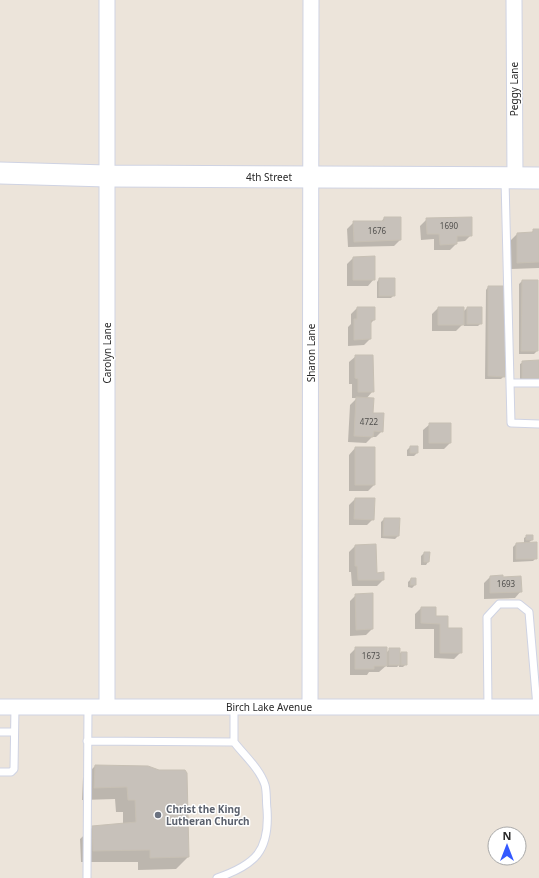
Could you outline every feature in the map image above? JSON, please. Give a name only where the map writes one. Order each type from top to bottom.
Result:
[{"type":"street","name":"Carolyn Lane","points":[[106,707],[107,0]]},
{"type":"street","name":"Sharon Lane","points":[[310,707],[311,0]]},
{"type":"street","name":"Peggy Lane","points":[[510,178],[514,0]]},
{"type":"street","name":"4th Street","points":[[0,173],[107,176],[539,178]]},
{"type":"street","name":"Birch Lake Avenue","points":[[7,707],[538,707]]},
{"type":"lane","points":[[510,178],[511,423],[539,424]]},
{"type":"lane","points":[[510,383],[539,382]]},
{"type":"lane","points":[[488,707],[487,617],[499,604],[519,604],[529,612],[538,707]]},
{"type":"lane","points":[[0,772],[11,772],[14,769],[14,732],[7,707]]},
{"type":"lane","points":[[87,878],[88,707]]},
{"type":"lane","points":[[217,878],[231,873],[252,862],[261,849],[268,826],[265,785],[258,772],[234,742],[234,707]]},
{"type":"lane","points":[[0,732],[14,732]]},
{"type":"lane","points":[[88,741],[234,742]]},
{"type":"building","points":[[384,217],[401,217],[401,240],[354,242],[353,221],[384,221]]},
{"type":"building","points":[[472,217],[472,236],[457,236],[457,244],[440,245],[439,234],[427,234],[426,218]]},
{"type":"building","points":[[533,229],[539,229],[539,262],[517,263],[517,233],[533,232]]},
{"type":"building","points":[[375,256],[375,280],[353,280],[353,257]]},
{"type":"building","points":[[379,278],[395,278],[395,296],[379,296]]},
{"type":"building","points":[[522,280],[538,280],[538,351],[521,351]]},
{"type":"building","points":[[488,286],[505,286],[505,377],[488,376]]},
{"type":"building","points":[[357,307],[375,307],[375,320],[371,320],[371,339],[354,340],[354,319],[357,319]]},
{"type":"building","points":[[438,307],[464,307],[464,325],[438,325]]},
{"type":"building","points":[[467,307],[482,307],[482,324],[467,324]]},
{"type":"building","points":[[355,355],[373,355],[374,392],[358,392],[358,379],[355,378]]},
{"type":"building","points":[[539,360],[539,378],[522,378],[522,361]]},
{"type":"building","points":[[356,397],[374,398],[373,413],[384,413],[383,432],[374,431],[373,437],[354,436]]},
{"type":"building","points":[[429,423],[451,423],[451,443],[429,443]]},
{"type":"building","points":[[410,446],[418,446],[418,453],[410,453]]},
{"type":"building","points":[[355,447],[375,447],[375,485],[355,485]]},
{"type":"building","points":[[355,498],[375,498],[374,520],[354,519]]},
{"type":"building","points":[[384,518],[400,518],[399,536],[383,536]]},
{"type":"building","points":[[526,535],[533,535],[533,540],[526,540]]},
{"type":"building","points":[[537,542],[537,559],[516,559],[516,543]]},
{"type":"building","points":[[376,544],[377,573],[384,572],[384,580],[358,580],[357,566],[355,566],[355,545]]},
{"type":"building","points":[[424,552],[430,552],[429,562],[424,562]]},
{"type":"building","points":[[503,575],[503,577],[521,576],[522,592],[490,593],[490,576]]},
{"type":"building","points":[[411,578],[416,578],[416,585],[410,585]]},
{"type":"building","points":[[373,593],[373,629],[356,630],[355,594]]},
{"type":"building","points":[[421,607],[436,607],[436,616],[448,616],[448,628],[462,628],[462,653],[440,653],[440,624],[421,623]]},
{"type":"building","points":[[355,647],[387,647],[387,666],[374,666],[374,669],[355,669]]},
{"type":"building","points":[[389,648],[400,648],[400,665],[389,665]]},
{"type":"building","points":[[401,652],[407,652],[407,665],[401,665]]},
{"type":"building","points":[[95,765],[148,766],[159,770],[185,770],[187,773],[189,857],[150,858],[150,850],[93,851],[92,826],[136,822],[135,800],[128,800],[127,787],[94,788]]},
{"type":"place","name":"Christ the King Lutheran Church","points":[[158,815]]}]
